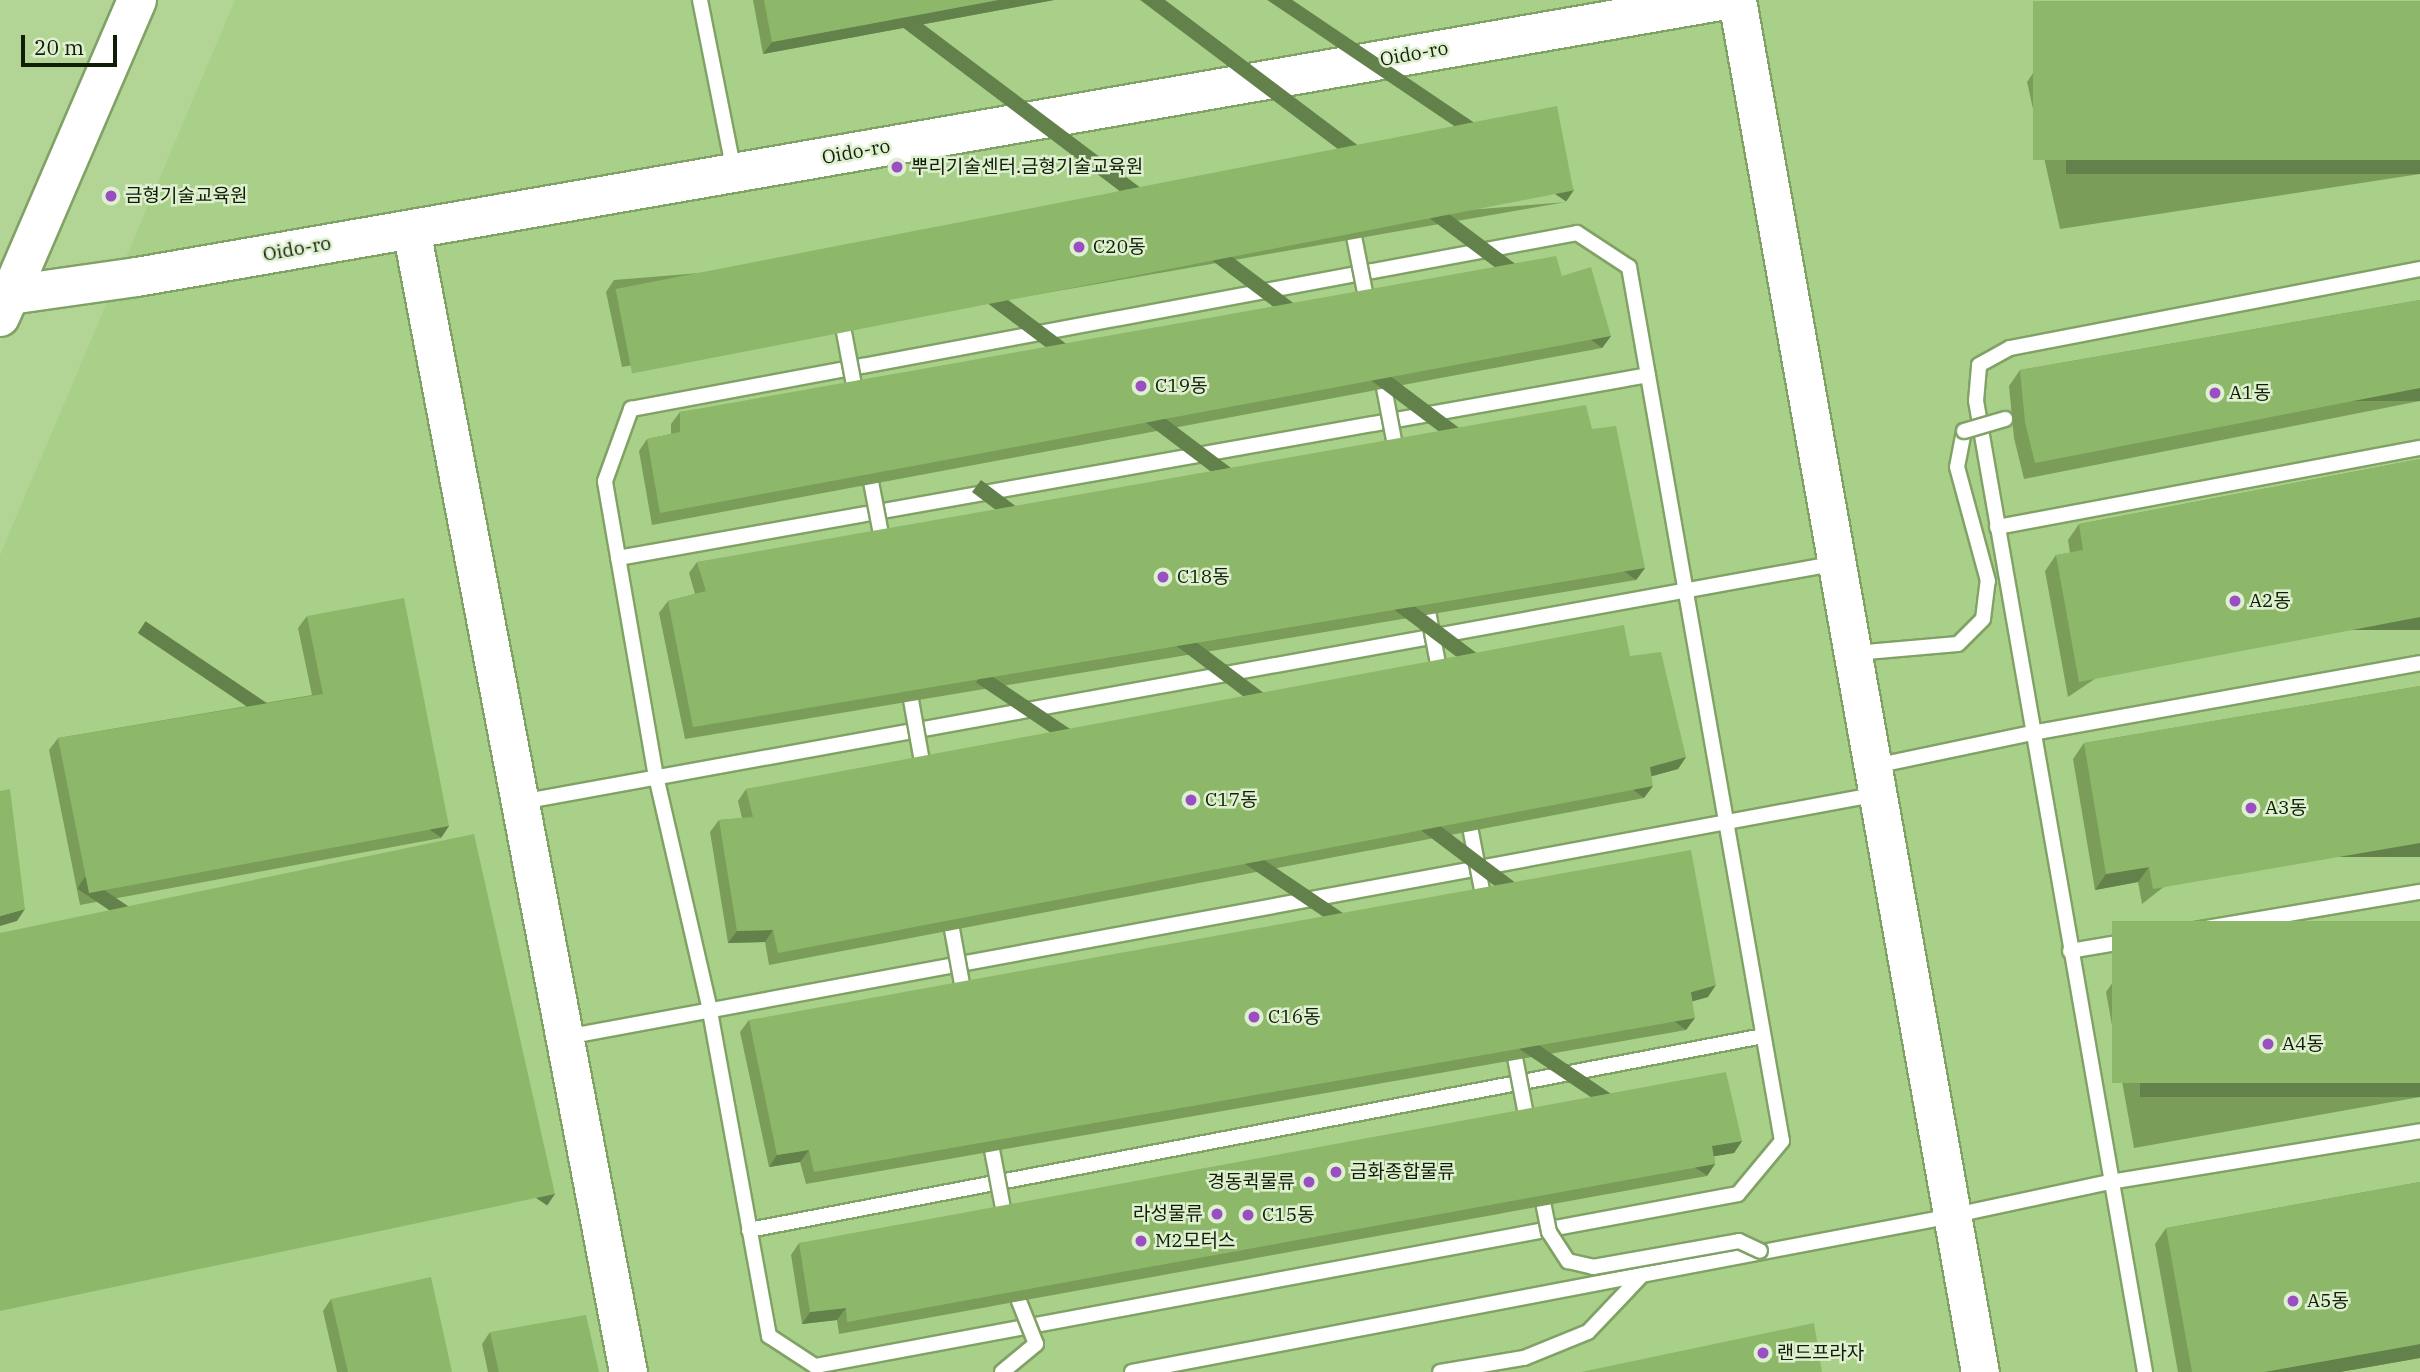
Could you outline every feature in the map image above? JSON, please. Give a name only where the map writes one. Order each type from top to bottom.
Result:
[{"type":"main road","points":[[5,306],[137,0]]},
{"type":"main road","name":"Oido-ro","points":[[5,306],[137,277],[1725,0]]},
{"type":"street","points":[[1737,0],[1855,653],[1980,1372]]},
{"type":"street","points":[[411,229],[628,1372]]},
{"type":"lane","points":[[700,0],[734,173]]},
{"type":"lane","points":[[1342,212],[1351,218],[1372,328]]},
{"type":"lane","points":[[1577,233],[1629,267],[1648,375],[1782,1142],[1738,1194],[815,1366],[769,1336],[710,1010],[656,777],[604,481],[631,409],[1577,233]]},
{"type":"lane","points":[[2145,1372],[1976,401],[1979,365],[2010,348],[2420,269]]},
{"type":"lane","points":[[848,298],[839,305],[859,414]]},
{"type":"lane","points":[[1377,355],[1399,465]]},
{"type":"lane","points":[[618,558],[1648,375]]},
{"type":"lane","points":[[1855,653],[1958,644],[1983,619],[1988,582],[1957,467],[1964,431],[2012,418]]},
{"type":"lane","points":[[1997,527],[2420,448]]},
{"type":"lane","points":[[867,455],[886,564]]},
{"type":"lane","points":[[520,802],[1838,563]]},
{"type":"lane","points":[[1420,575],[1445,698]]},
{"type":"lane","points":[[565,1037],[1724,821],[1877,780],[2032,733],[2420,663]]},
{"type":"lane","points":[[906,673],[926,783]]},
{"type":"lane","points":[[1466,807],[1488,917]]},
{"type":"lane","points":[[946,892],[968,1014]]},
{"type":"lane","points":[[2070,951],[2420,892]]},
{"type":"lane","points":[[1509,1026],[1531,1136]]},
{"type":"lane","points":[[749,1230],[1763,1036]]},
{"type":"lane","points":[[987,1124],[1007,1233]]},
{"type":"lane","points":[[1132,1372],[1644,1272],[1951,1216],[2110,1182],[2420,1132]]},
{"type":"lane","points":[[1539,1177],[1549,1232],[1568,1261],[1593,1267],[1739,1241],[1760,1251]]},
{"type":"lane","points":[[1002,1372],[1036,1344],[1019,1301],[1012,1260]]},
{"type":"lane","points":[[1440,1372],[1524,1358],[1588,1332],[1644,1272]]},
{"type":"shaded area","points":[[235,0],[2420,0],[2420,1372],[0,1372],[0,555]]},
{"type":"building","points":[[764,0],[998,0],[772,42]]},
{"type":"building","points":[[2033,1],[2420,1],[2420,160],[2033,160]]},
{"type":"building","name":"C20동","points":[[1557,106],[1573,190],[632,373],[616,289]]},
{"type":"building","name":"C19동","points":[[1556,256],[1562,276],[1591,267],[1611,336],[660,513],[647,439],[680,432],[680,412]]},
{"type":"building","name":"A1동","points":[[2420,300],[2420,388],[2035,463],[2025,422],[2020,370]]},
{"type":"building","name":"C18동","points":[[1586,405],[1592,429],[1616,426],[1645,568],[693,727],[668,601],[706,591],[697,562]]},
{"type":"building","name":"A2동","points":[[2420,459],[2420,617],[2079,682],[2056,555],[2083,550],[2079,524]]},
{"type":"building","points":[[404,598],[449,826],[89,893],[58,738],[323,694],[307,616]]},
{"type":"building","name":"C17동","points":[[1624,625],[1630,656],[1661,652],[1686,757],[1650,767],[1653,786],[778,953],[773,930],[737,931],[719,820],[753,817],[746,789]]},
{"type":"building","name":"A3동","points":[[2420,686],[2420,843],[2153,889],[2149,867],[2106,874],[2084,743]]},
{"type":"building","points":[[10,789],[25,909],[0,916],[0,791]]},
{"type":"building","points":[[474,834],[555,1194],[0,1311],[0,933]]},
{"type":"building","name":"C16동","points":[[1691,850],[1716,985],[1691,992],[1695,1018],[814,1172],[809,1150],[777,1155],[749,1020]]},
{"type":"building","name":"A4동","points":[[2112,921],[2420,921],[2420,1083],[2112,1083]]},
{"type":"building","name":"C15동","points":[[1726,1072],[1742,1141],[1712,1146],[1715,1164],[847,1322],[846,1308],[810,1312],[799,1243]]},
{"type":"building","name":"A5동","points":[[2420,1182],[2420,1344],[2264,1372],[2192,1372],[2166,1228]]},
{"type":"building","points":[[431,1277],[452,1372],[348,1372],[331,1299]]},
{"type":"building","points":[[586,1315],[599,1372],[499,1372],[490,1332]]},
{"type":"building","points":[[1814,1323],[1822,1372],[1581,1372]]},
{"type":"place","name":"뿌리기술센터.금형기술교육원","points":[[897,167]]},
{"type":"place","name":"금형기술교육원","points":[[111,196]]},
{"type":"place","name":"C20동","points":[[1079,247]]},
{"type":"place","name":"C19동","points":[[1141,386]]},
{"type":"place","name":"A1동","points":[[2215,393]]},
{"type":"place","name":"C18동","points":[[1163,577]]},
{"type":"place","name":"A2동","points":[[2235,601]]},
{"type":"place","name":"C17동","points":[[1191,800]]},
{"type":"place","name":"A3동","points":[[2251,808]]},
{"type":"place","name":"C16동","points":[[1254,1017]]},
{"type":"place","name":"A4동","points":[[2268,1044]]},
{"type":"place","name":"금화종합물류","points":[[1336,1172]]},
{"type":"place","name":"경동퀵물류","points":[[1309,1182]]},
{"type":"place","name":"라성물류","points":[[1217,1214]]},
{"type":"place","name":"C15동","points":[[1248,1215]]},
{"type":"place","name":"M2모터스","points":[[1141,1241]]},
{"type":"place","name":"A5동","points":[[2293,1301]]},
{"type":"place","name":"랜드프라자","points":[[1763,1353]]}]
